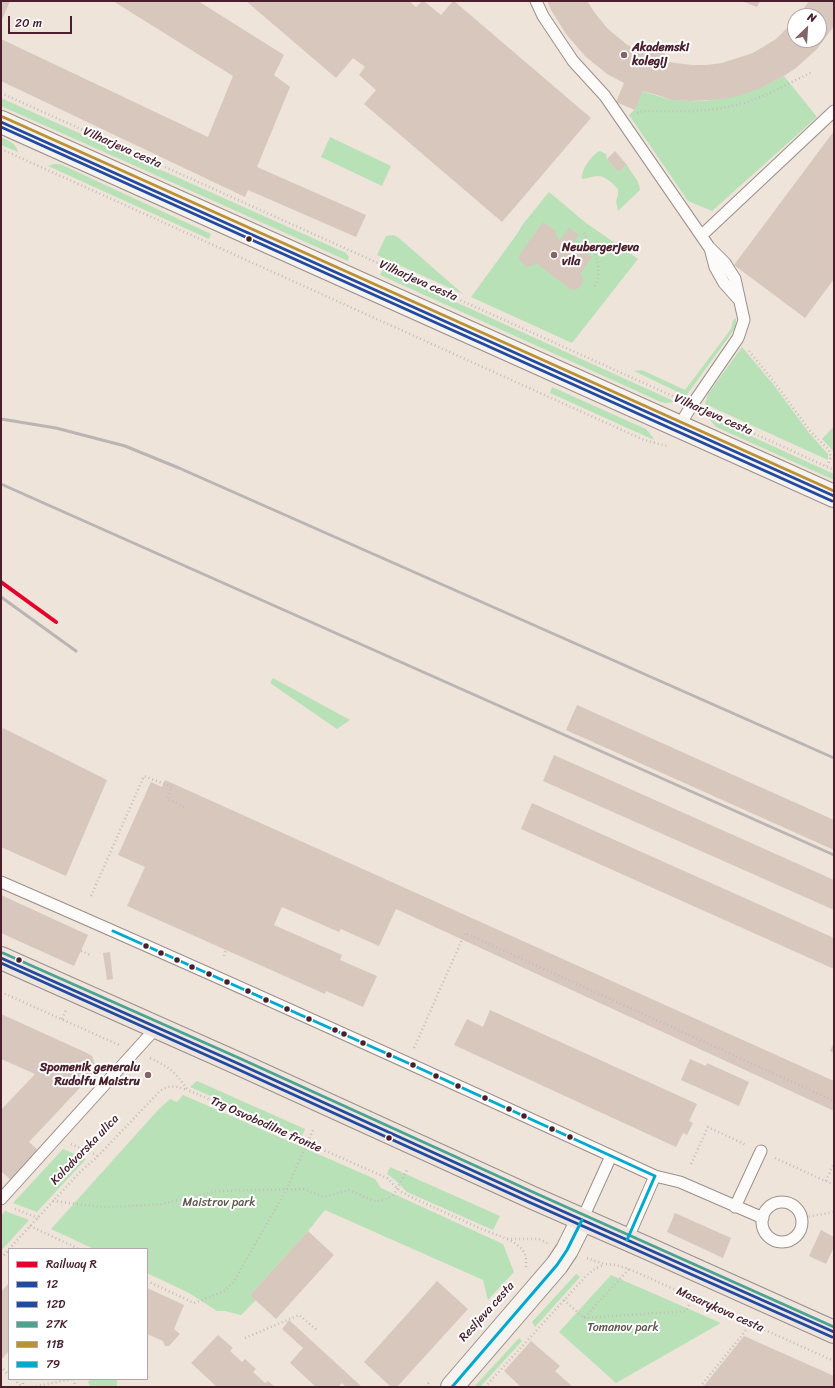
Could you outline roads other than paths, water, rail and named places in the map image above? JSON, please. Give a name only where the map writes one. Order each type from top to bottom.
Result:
[{"type":"main road","name":"Vilharjeva cesta","points":[[1,122],[834,496]]},
{"type":"main road","points":[[1,958],[834,1332]]},
{"type":"main road","name":"Resljeva cesta","points":[[443,1381],[558,1265],[582,1220]]},
{"type":"lane","points":[[536,1],[543,16],[573,61],[604,96],[619,116],[710,247],[725,263],[735,279],[744,320],[738,338],[679,426]]},
{"type":"lane","points":[[702,235],[834,111]]},
{"type":"lane","points":[[1,882],[408,1063],[655,1176],[680,1182],[762,1218]]},
{"type":"lane","points":[[5,1203],[56,1138],[136,1052],[156,1028]]},
{"type":"lane","points":[[735,1207],[761,1152]]},
{"type":"lane","points":[[582,1220],[611,1156]]},
{"type":"lane","points":[[627,1240],[655,1176]]},
{"type":"lane","points":[[782,1202],[794,1206],[799,1211],[802,1223],[795,1237],[784,1242],[778,1241],[768,1235],[764,1230],[762,1218],[769,1207],[775,1203],[782,1202]]},
{"type":"railway","points":[[1,419],[56,428],[125,446],[179,468],[834,758]]},
{"type":"railway","points":[[1,484],[834,855]]},
{"type":"railway","points":[[1,597],[76,651]]},
{"type":"rail line","name":"R","points":[[1,582],[56,622]]},
{"type":"place","name":"Akademski kolegij","points":[[624,55]]},
{"type":"place","name":"Neubergerjeva vila","points":[[554,255]]},
{"type":"place","name":"Spomenik generalu Rudolfu Maistru","points":[[148,1075]]},
{"type":"park label","name":"Maistrov park","points":[[219,1203]]},
{"type":"park label","name":"Tomanov park","points":[[623,1328]]}]
